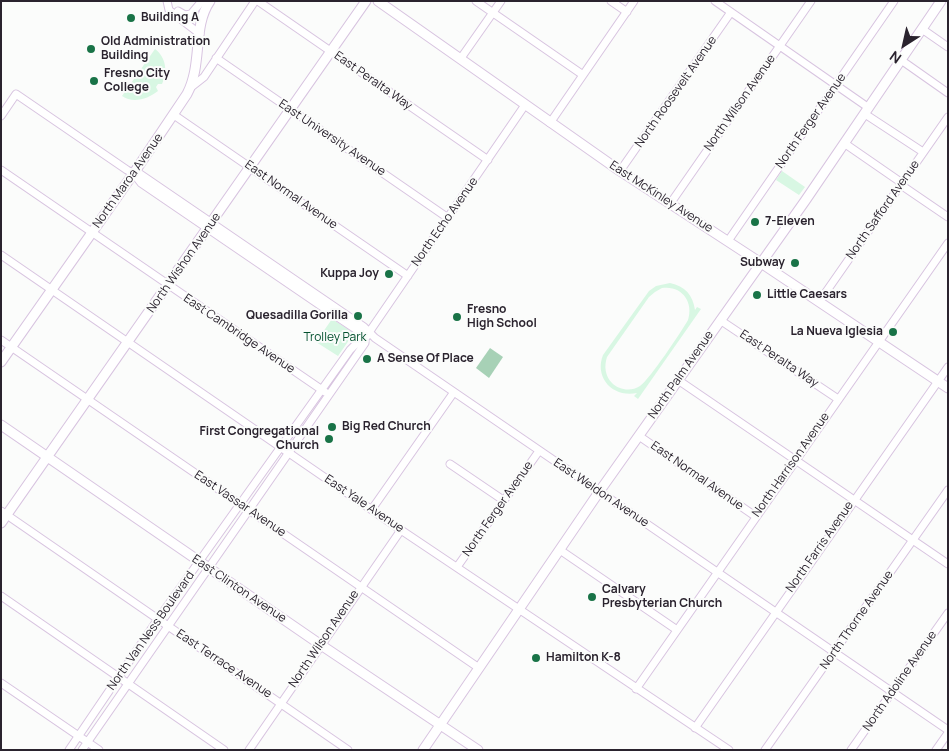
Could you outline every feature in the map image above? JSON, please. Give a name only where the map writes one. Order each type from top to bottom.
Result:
[{"type":"main road","points":[[190,88],[196,66],[203,14],[210,1]]},
{"type":"main road","name":"North Wishon Avenue","points":[[1,523],[4,513],[48,457],[169,286],[366,1]]},
{"type":"main road","name":"East McKinley Avenue","points":[[378,1],[620,171],[948,388]]},
{"type":"main road","name":"North Palm Avenue","points":[[423,750],[518,609],[867,111],[941,1]]},
{"type":"main road","name":"North Maroa Avenue","points":[[1,362],[134,174],[190,88]]},
{"type":"main road","name":"East Clinton Avenue","points":[[1,425],[199,562],[478,750]]},
{"type":"street","points":[[167,2],[181,13],[187,15],[194,12],[202,1]]},
{"type":"street","name":"East Peralta Way","points":[[257,1],[488,160]]},
{"type":"street","name":"North Maroa Avenue","points":[[190,88],[204,77],[257,1]]},
{"type":"street","points":[[476,1],[583,75]]},
{"type":"street","points":[[461,58],[502,1]]},
{"type":"street","points":[[611,1],[627,12]]},
{"type":"street","points":[[550,123],[634,1]]},
{"type":"street","points":[[715,1],[725,4],[732,12],[836,85],[867,111],[923,152]]},
{"type":"street","name":"North Wilson Avenue","points":[[670,204],[811,1]]},
{"type":"street","name":"North Ferger Avenue","points":[[728,241],[894,1]]},
{"type":"street","points":[[167,2],[169,10],[200,34]]},
{"type":"street","name":"North Roosevelt Avenue","points":[[620,171],[732,12]]},
{"type":"street","points":[[922,29],[948,46]]},
{"type":"street","name":"East University Avenue","points":[[216,58],[448,218]]},
{"type":"street","points":[[900,60],[948,93]]},
{"type":"street","name":"East Weldon Avenue","points":[[1,116],[16,94],[134,174],[141,183],[210,225],[302,289],[364,327],[367,336],[454,392],[776,611],[948,731]]},
{"type":"street","name":"North Echo Avenue","points":[[367,336],[526,105]]},
{"type":"street","name":"East Normal Avenue","points":[[174,115],[408,276]]},
{"type":"street","name":"North Safford Avenue","points":[[818,302],[948,117]]},
{"type":"street","points":[[844,143],[900,181],[901,185],[948,217]]},
{"type":"street","name":"East Cambridge Avenue","points":[[1,170],[329,396]]},
{"type":"street","name":"North Harrison Avenue","points":[[636,688],[716,571],[948,243]]},
{"type":"street","name":"East Yale Avenue","points":[[1,255],[401,530],[728,750]]},
{"type":"street","name":"East Peralta Way","points":[[720,320],[838,399]]},
{"type":"street","name":"North Van Ness Boulevard","points":[[69,750],[158,619],[280,447],[355,344],[367,336]]},
{"type":"street","name":"North Van Ness Boulevard","points":[[82,750],[329,396],[365,343],[367,336]]},
{"type":"street","name":"East Vassar Avenue","points":[[1,340],[479,668]]},
{"type":"street","name":"North Farris Avenue","points":[[695,728],[948,366]]},
{"type":"street","points":[[678,380],[948,564]]},
{"type":"street","points":[[372,509],[454,392]]},
{"type":"street","name":"East Normal Avenue","points":[[639,436],[756,516]]},
{"type":"street","name":"North Ferger Avenue","points":[[457,567],[539,451]]},
{"type":"street","points":[[450,464],[503,500]]},
{"type":"street","name":"North Thorne Avenue","points":[[766,750],[948,490]]},
{"type":"street","name":"East Terrace Avenue","points":[[4,513],[348,750]]},
{"type":"street","name":"North Wilson Avenue","points":[[249,750],[401,530]]},
{"type":"street","points":[[560,550],[677,630]]},
{"type":"street","points":[[1,596],[224,750]]},
{"type":"street","name":"North Adoline Avenue","points":[[851,750],[948,613]]},
{"type":"street","points":[[1,683],[99,750]]},
{"type":"street","points":[[936,750],[948,731]]},
{"type":"green space","points":[[155,49],[162,56],[165,65],[165,75],[162,84],[158,84],[156,87],[158,91],[140,100],[131,100],[122,96]]},
{"type":"green space","points":[[782,171],[805,187],[799,195],[776,180]]},
{"type":"green space","points":[[670,283],[680,286],[690,296],[695,310],[697,307],[701,309],[638,399],[634,396],[637,393],[628,394],[613,389],[603,378],[601,363],[603,355],[649,291],[656,286]],"holes":[[[662,288],[669,288],[680,292],[687,301],[689,307],[688,320],[645,382],[633,389],[618,387],[612,383],[607,374],[605,367],[607,357],[649,297]]]},
{"type":"green space","name":"Trolley Park","points":[[332,319],[354,333],[338,356],[316,342]]},
{"type":"shaded area","points":[[490,348],[503,357],[489,378],[476,368]]},
{"type":"place","name":"Building A","points":[[131,18]]},
{"type":"place","name":"Old Administration Building","points":[[91,49]]},
{"type":"place","name":"Fresno City College","points":[[94,81]]},
{"type":"place","name":"7-Eleven","points":[[755,222]]},
{"type":"place","name":"Subway","points":[[795,263]]},
{"type":"place","name":"Kuppa Joy","points":[[389,274]]},
{"type":"place","name":"Little Caesars","points":[[757,295]]},
{"type":"place","name":"Quesadilla Gorilla","points":[[358,316]]},
{"type":"place","name":"Fresno High School","points":[[457,317]]},
{"type":"place","name":"La Nueva Iglesia","points":[[893,332]]},
{"type":"place","name":"A Sense Of Place","points":[[367,359]]},
{"type":"place","name":"Big Red Church","points":[[332,427]]},
{"type":"place","name":"First Congregational Church","points":[[329,439]]},
{"type":"place","name":"Calvary Presbyterian Church","points":[[592,597]]},
{"type":"place","name":"Hamilton K-8","points":[[536,658]]}]
